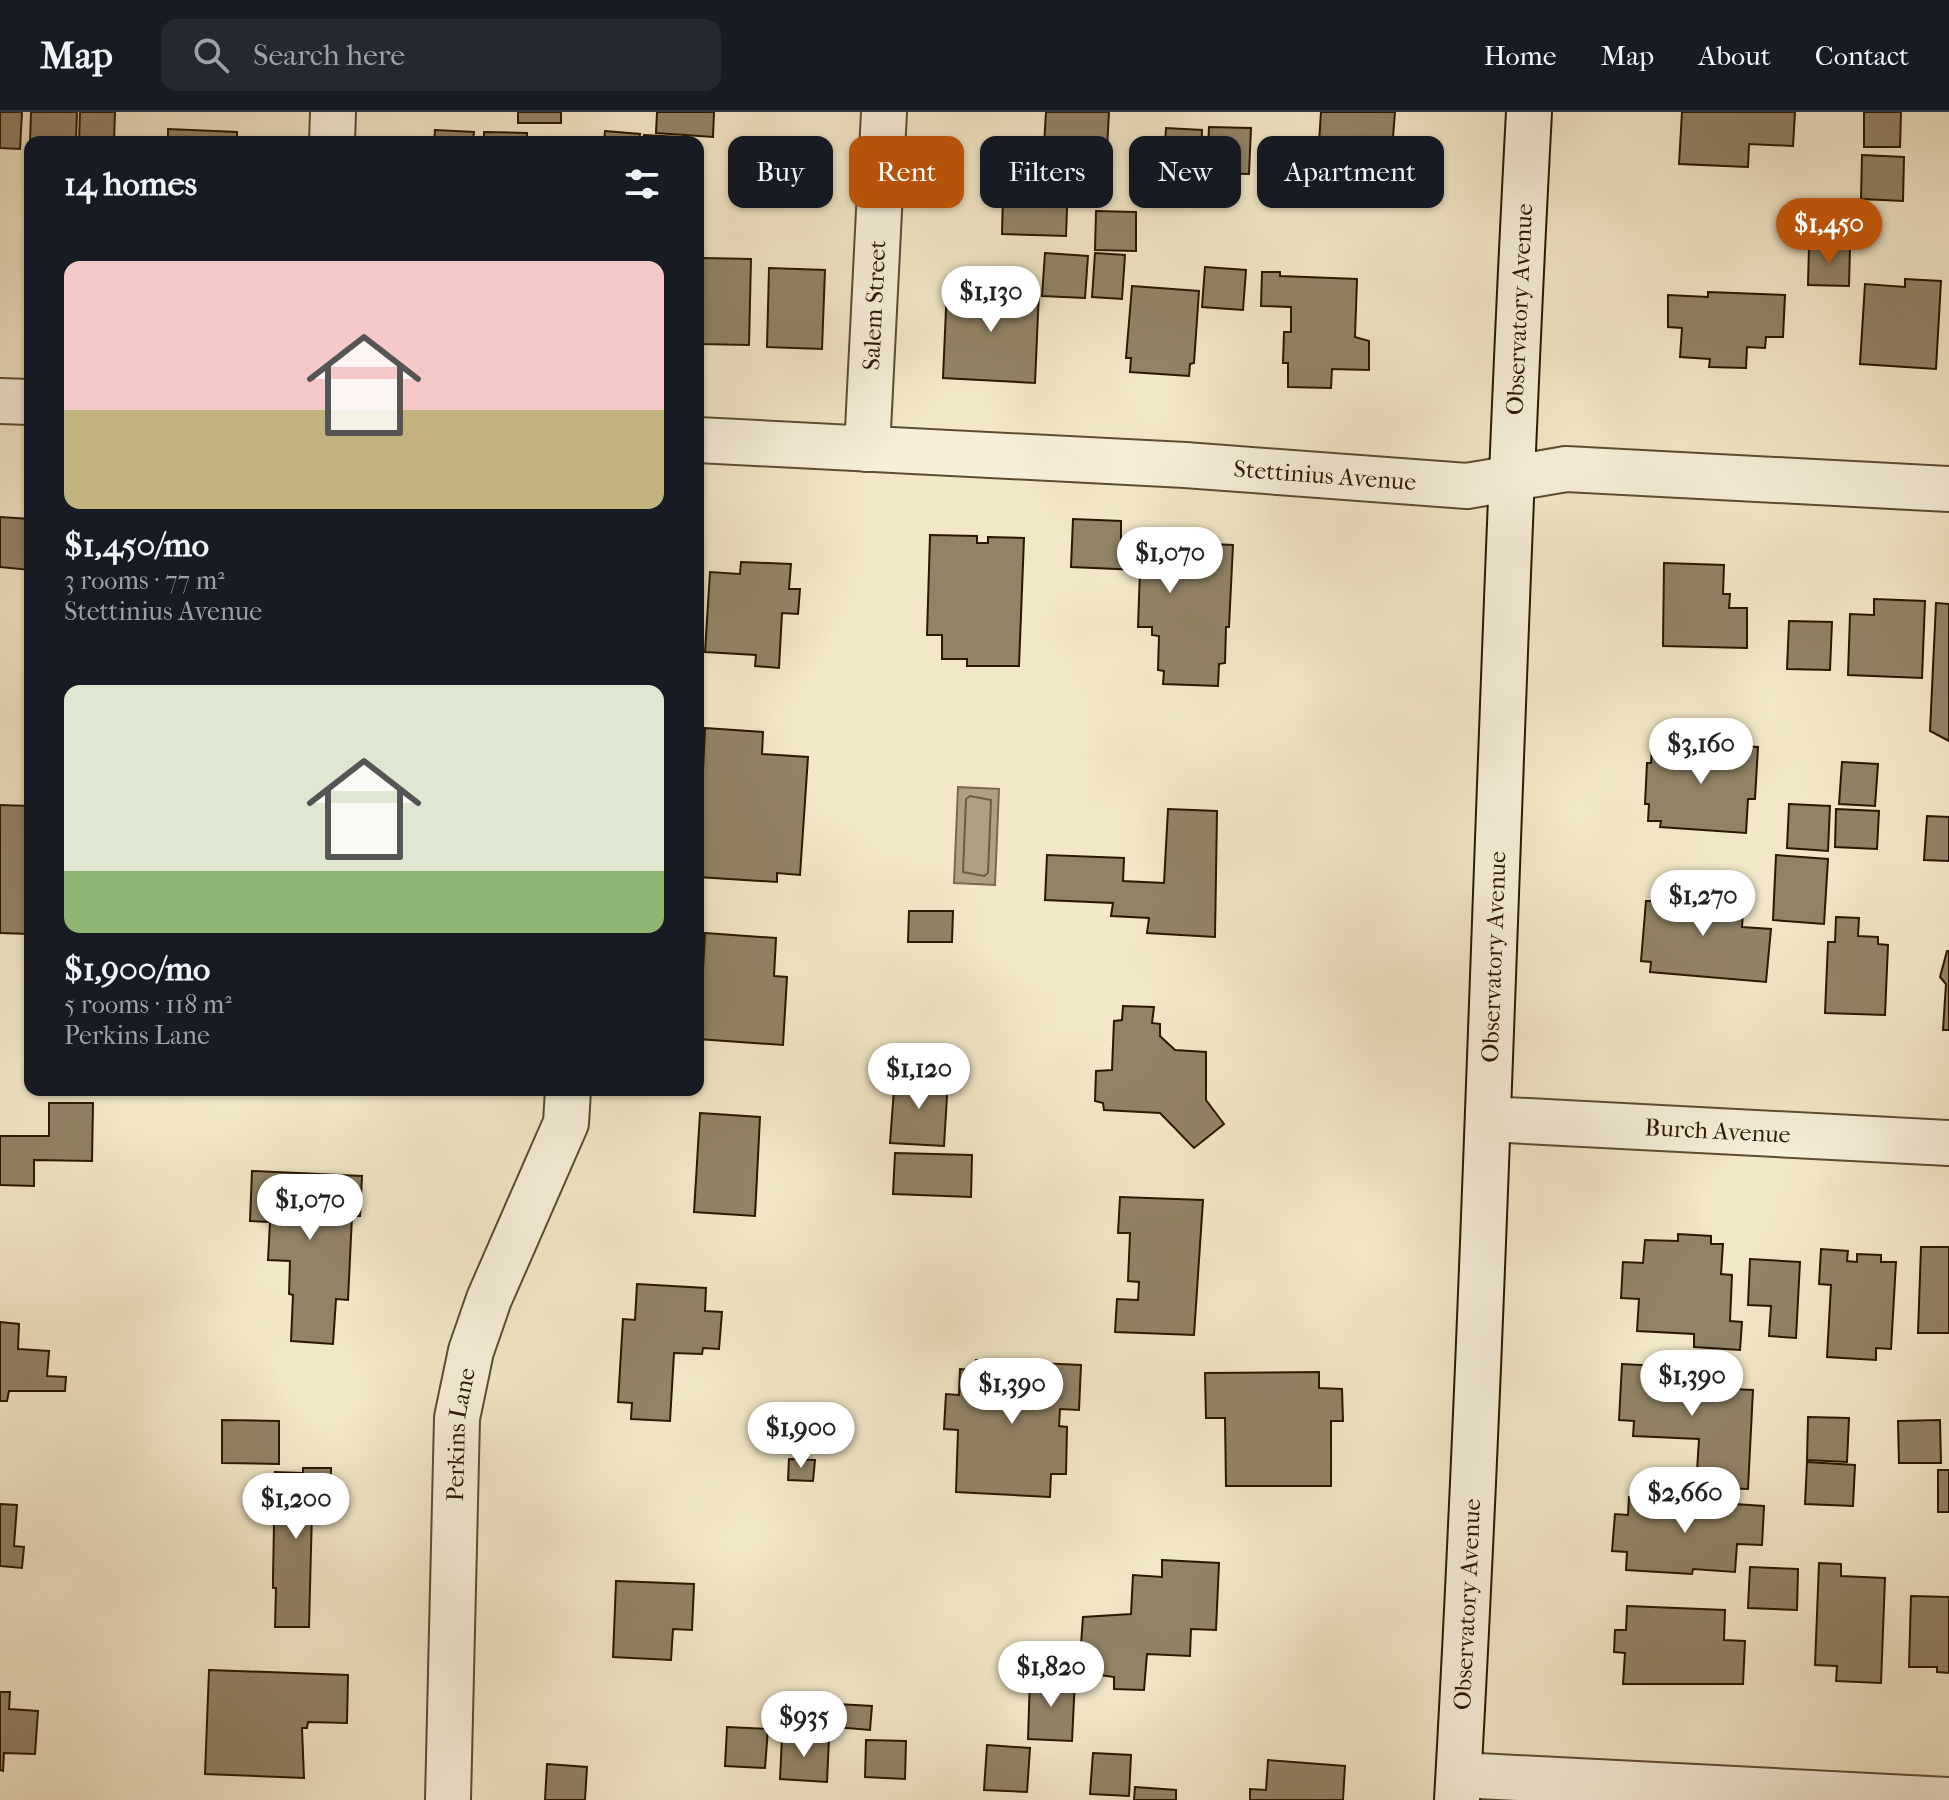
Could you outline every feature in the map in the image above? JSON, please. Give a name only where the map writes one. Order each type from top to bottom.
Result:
[{"type":"street","points":[[332,136],[333,112]]},
{"type":"street","name":"Salem Street","points":[[867,449],[884,112]]},
{"type":"street","name":"Observatory Avenue","points":[[1458,1788],[1488,1119],[1509,481],[1529,112]]},
{"type":"street","points":[[0,401],[24,402]]},
{"type":"street","name":"Stettinius Avenue","points":[[704,440],[1185,465],[1467,486],[1566,469],[1949,489]]},
{"type":"street","name":"Perkins Lane","points":[[448,1800],[457,1418],[471,1351],[489,1299],[566,1123],[568,1096]]},
{"type":"street","name":"Burch Avenue","points":[[1488,1119],[1949,1143]]},
{"type":"street","points":[[1458,1788],[1949,1800]]},
{"type":"water","points":[[958,787],[999,789],[995,885],[954,883]]},
{"type":"building","points":[[0,112],[22,112],[20,149],[0,148]]},
{"type":"building","points":[[31,112],[77,112],[76,136],[30,136]]},
{"type":"building","points":[[80,112],[115,112],[114,136],[79,136]]},
{"type":"building","points":[[518,112],[561,112],[561,123],[518,123]]},
{"type":"building","points":[[657,112],[714,112],[713,137],[656,133]]},
{"type":"building","points":[[1046,112],[1109,112],[1108,136],[1045,136]]},
{"type":"building","points":[[1321,112],[1395,112],[1393,136],[1319,136]]},
{"type":"building","points":[[1682,112],[1795,112],[1793,146],[1749,144],[1748,167],[1679,164]]},
{"type":"building","points":[[1864,112],[1901,112],[1900,147],[1864,147]]},
{"type":"building","points":[[1209,127],[1251,128],[1249,174],[1241,174],[1241,136],[1209,136]]},
{"type":"building","points":[[1166,128],[1202,130],[1202,136],[1165,136]]},
{"type":"building","points":[[168,129],[237,132],[237,136],[168,136]]},
{"type":"building","points":[[435,130],[474,132],[474,136],[434,136]]},
{"type":"building","points":[[605,131],[640,134],[640,136],[605,136]]},
{"type":"building","points":[[484,132],[527,133],[527,136],[484,136]]},
{"type":"building","points":[[1862,155],[1904,157],[1903,201],[1861,199]]},
{"type":"building","points":[[1003,208],[1067,208],[1066,236],[1002,234]]},
{"type":"building","points":[[1096,211],[1136,212],[1136,251],[1095,250]]},
{"type":"building","points":[[1809,246],[1850,247],[1849,286],[1808,285]]},
{"type":"building","points":[[1045,253],[1088,256],[1085,298],[1042,296]]},
{"type":"building","points":[[1095,253],[1125,255],[1122,299],[1092,297]]},
{"type":"building","points":[[704,258],[751,259],[749,345],[704,344]]},
{"type":"building","points":[[1205,267],[1246,270],[1243,310],[1202,307]]},
{"type":"building","points":[[769,268],[825,270],[822,349],[767,347]]},
{"type":"building","points":[[1262,272],[1280,272],[1280,276],[1357,279],[1355,337],[1369,341],[1369,370],[1332,369],[1331,388],[1288,387],[1288,363],[1283,363],[1284,332],[1291,332],[1291,307],[1261,306]]},
{"type":"building","points":[[1905,279],[1941,281],[1936,369],[1860,364],[1865,284],[1905,287]]},
{"type":"building","points":[[947,286],[1039,291],[1035,383],[943,378]]},
{"type":"building","points":[[1132,286],[1199,291],[1194,363],[1190,364],[1189,376],[1130,372],[1131,358],[1126,358]]},
{"type":"building","points":[[1708,292],[1785,295],[1783,337],[1766,337],[1765,348],[1747,347],[1746,368],[1709,367],[1710,359],[1680,357],[1682,328],[1668,327],[1668,295],[1708,297]]},
{"type":"building","points":[[0,517],[24,519],[24,569],[0,567]]},
{"type":"building","points":[[1073,519],[1121,521],[1121,540],[1233,545],[1229,627],[1226,627],[1225,663],[1219,664],[1218,686],[1163,684],[1164,671],[1158,670],[1159,636],[1152,635],[1152,627],[1138,627],[1140,570],[1071,567]]},
{"type":"building","points":[[930,535],[977,536],[977,543],[988,543],[988,537],[1024,538],[1019,666],[967,666],[967,659],[942,659],[942,635],[927,635]]},
{"type":"building","points":[[741,562],[791,564],[789,589],[800,589],[798,614],[782,613],[779,668],[755,666],[756,655],[705,652],[710,572],[740,574]]},
{"type":"building","points":[[1664,563],[1724,565],[1723,594],[1730,594],[1729,608],[1747,608],[1747,648],[1663,646]]},
{"type":"building","points":[[1874,599],[1925,601],[1922,678],[1848,675],[1850,614],[1874,615]]},
{"type":"building","points":[[1936,603],[1949,604],[1949,741],[1930,731]]},
{"type":"building","points":[[1789,621],[1832,622],[1830,670],[1787,669]]},
{"type":"building","points":[[705,728],[763,732],[762,754],[808,757],[800,875],[777,873],[777,882],[704,877]]},
{"type":"building","points":[[1668,742],[1758,747],[1755,799],[1748,799],[1746,833],[1660,827],[1661,821],[1648,821],[1649,804],[1645,804],[1647,763],[1651,763],[1652,747],[1667,747]]},
{"type":"building","points":[[1842,762],[1878,764],[1875,806],[1839,804]]},
{"type":"building","points":[[1789,804],[1830,806],[1828,851],[1787,848]]},
{"type":"building","points":[[0,805],[24,806],[24,934],[0,933]]},
{"type":"building","points":[[1168,809],[1217,811],[1215,937],[1147,933],[1149,918],[1111,916],[1113,903],[1045,900],[1047,855],[1124,858],[1123,881],[1164,883]]},
{"type":"building","points":[[1836,809],[1879,811],[1877,849],[1835,847]]},
{"type":"building","points":[[1927,816],[1949,817],[1949,861],[1924,860]]},
{"type":"building","points":[[1776,855],[1828,859],[1824,924],[1773,920]]},
{"type":"building","points":[[1654,890],[1744,898],[1742,927],[1771,929],[1766,982],[1650,972],[1651,962],[1641,961],[1646,901],[1653,901]]},
{"type":"building","points":[[909,911],[953,911],[952,942],[908,942]]},
{"type":"building","points":[[1836,917],[1859,918],[1858,936],[1878,937],[1878,944],[1888,945],[1885,1015],[1825,1013],[1828,942],[1835,942]]},
{"type":"building","points":[[705,933],[776,938],[774,976],[787,977],[783,1045],[704,1039]]},
{"type":"building","points":[[1947,951],[1949,1030],[1943,1030],[1946,984],[1940,977]]},
{"type":"building","points":[[1123,1006],[1154,1007],[1152,1023],[1160,1024],[1160,1036],[1175,1050],[1206,1052],[1206,1100],[1224,1124],[1194,1148],[1160,1113],[1104,1110],[1103,1103],[1095,1101],[1096,1071],[1112,1070],[1114,1021],[1122,1020]]},
{"type":"building","points":[[895,1076],[948,1079],[944,1146],[890,1143]]},
{"type":"building","points":[[49,1103],[93,1103],[92,1161],[34,1160],[34,1186],[0,1185],[0,1136],[49,1136]]},
{"type":"building","points":[[700,1113],[760,1117],[755,1216],[694,1212]]},
{"type":"building","points":[[895,1153],[972,1155],[971,1197],[893,1194]]},
{"type":"building","points":[[252,1171],[362,1176],[360,1216],[352,1216],[348,1300],[336,1299],[333,1344],[291,1341],[293,1295],[289,1294],[290,1261],[268,1260],[270,1222],[250,1221]]},
{"type":"building","points":[[1120,1197],[1203,1200],[1194,1335],[1115,1332],[1117,1299],[1138,1300],[1139,1282],[1128,1281],[1130,1233],[1118,1233]]},
{"type":"building","points":[[1678,1234],[1711,1236],[1711,1244],[1723,1244],[1721,1274],[1732,1275],[1730,1321],[1742,1322],[1740,1350],[1694,1347],[1694,1334],[1637,1331],[1639,1299],[1621,1298],[1623,1262],[1643,1263],[1645,1240],[1678,1241]]},
{"type":"building","points":[[1921,1247],[1949,1247],[1949,1333],[1918,1333]]},
{"type":"building","points":[[1821,1249],[1848,1251],[1847,1261],[1857,1262],[1857,1254],[1881,1255],[1881,1262],[1896,1262],[1891,1349],[1876,1348],[1876,1360],[1827,1357],[1831,1285],[1819,1284]]},
{"type":"building","points":[[1750,1259],[1800,1262],[1796,1338],[1769,1336],[1771,1306],[1748,1305]]},
{"type":"building","points":[[637,1284],[706,1288],[705,1311],[722,1312],[719,1349],[703,1348],[702,1354],[674,1353],[670,1421],[631,1419],[632,1403],[618,1402],[623,1319],[635,1320]]},
{"type":"building","points":[[0,1322],[19,1324],[18,1349],[49,1351],[47,1376],[66,1377],[65,1391],[9,1391],[7,1401],[0,1401]]},
{"type":"building","points":[[976,1360],[1081,1365],[1079,1410],[1060,1409],[1059,1426],[1067,1427],[1066,1474],[1051,1474],[1050,1497],[956,1492],[958,1430],[944,1429],[946,1394],[959,1395],[960,1369],[976,1370]]},
{"type":"building","points":[[1622,1364],[1713,1369],[1712,1388],[1753,1390],[1748,1489],[1696,1487],[1699,1439],[1633,1436],[1634,1421],[1619,1420]]},
{"type":"building","points":[[1319,1372],[1319,1388],[1342,1389],[1343,1421],[1331,1421],[1331,1486],[1226,1486],[1225,1418],[1206,1418],[1205,1373]]},
{"type":"building","points":[[1808,1417],[1849,1418],[1847,1462],[1807,1460]]},
{"type":"building","points":[[222,1420],[279,1421],[279,1464],[222,1463]]},
{"type":"building","points":[[1940,1420],[1941,1463],[1899,1463],[1898,1421]]},
{"type":"building","points":[[789,1459],[815,1460],[813,1481],[788,1480]]},
{"type":"building","points":[[1807,1462],[1855,1465],[1853,1506],[1805,1504]]},
{"type":"building","points":[[303,1468],[331,1468],[330,1511],[312,1511],[309,1627],[275,1627],[275,1472],[303,1473]]},
{"type":"building","points":[[1938,1470],[1949,1470],[1949,1512],[1938,1512]]},
{"type":"building","points":[[1629,1497],[1764,1506],[1762,1545],[1737,1544],[1735,1572],[1693,1569],[1692,1574],[1626,1570],[1627,1552],[1612,1551],[1615,1514],[1628,1515]]},
{"type":"building","points":[[0,1504],[17,1505],[14,1546],[24,1547],[22,1568],[0,1566]]},
{"type":"building","points":[[1162,1560],[1219,1563],[1216,1630],[1191,1629],[1190,1656],[1147,1654],[1144,1690],[1114,1689],[1114,1677],[1079,1672],[1083,1617],[1131,1614],[1133,1575],[1162,1577]]},
{"type":"building","points":[[1819,1563],[1841,1564],[1841,1576],[1885,1578],[1881,1683],[1836,1681],[1837,1666],[1815,1665]]},
{"type":"building","points":[[1750,1567],[1798,1569],[1797,1610],[1748,1608]]},
{"type":"building","points":[[616,1581],[694,1584],[692,1630],[673,1629],[671,1660],[613,1657]]},
{"type":"building","points":[[1911,1596],[1949,1597],[1949,1673],[1937,1672],[1937,1667],[1909,1667]]},
{"type":"building","points":[[1627,1606],[1725,1610],[1724,1640],[1745,1641],[1743,1684],[1623,1684],[1625,1653],[1614,1652],[1615,1630],[1626,1630]]},
{"type":"building","points":[[209,1670],[348,1675],[347,1723],[308,1722],[307,1728],[302,1728],[304,1778],[205,1774]]},
{"type":"building","points":[[1030,1677],[1075,1679],[1072,1741],[1028,1739]]},
{"type":"building","points":[[0,1692],[10,1692],[9,1709],[38,1711],[35,1754],[4,1753],[3,1771],[0,1770]]},
{"type":"building","points":[[837,1704],[872,1706],[870,1730],[835,1727]]},
{"type":"building","points":[[727,1727],[768,1729],[765,1768],[725,1766]]},
{"type":"building","points":[[782,1736],[829,1739],[827,1782],[780,1779]]},
{"type":"building","points":[[866,1740],[906,1741],[905,1779],[865,1777]]},
{"type":"building","points":[[987,1745],[1030,1748],[1027,1792],[984,1790]]},
{"type":"building","points":[[1093,1753],[1131,1755],[1129,1796],[1090,1794]]},
{"type":"building","points":[[1268,1760],[1345,1766],[1343,1800],[1250,1800],[1250,1789],[1266,1790]]},
{"type":"building","points":[[547,1764],[587,1767],[585,1800],[545,1800]]},
{"type":"building","points":[[1135,1787],[1176,1790],[1176,1800],[1134,1800]]}]
